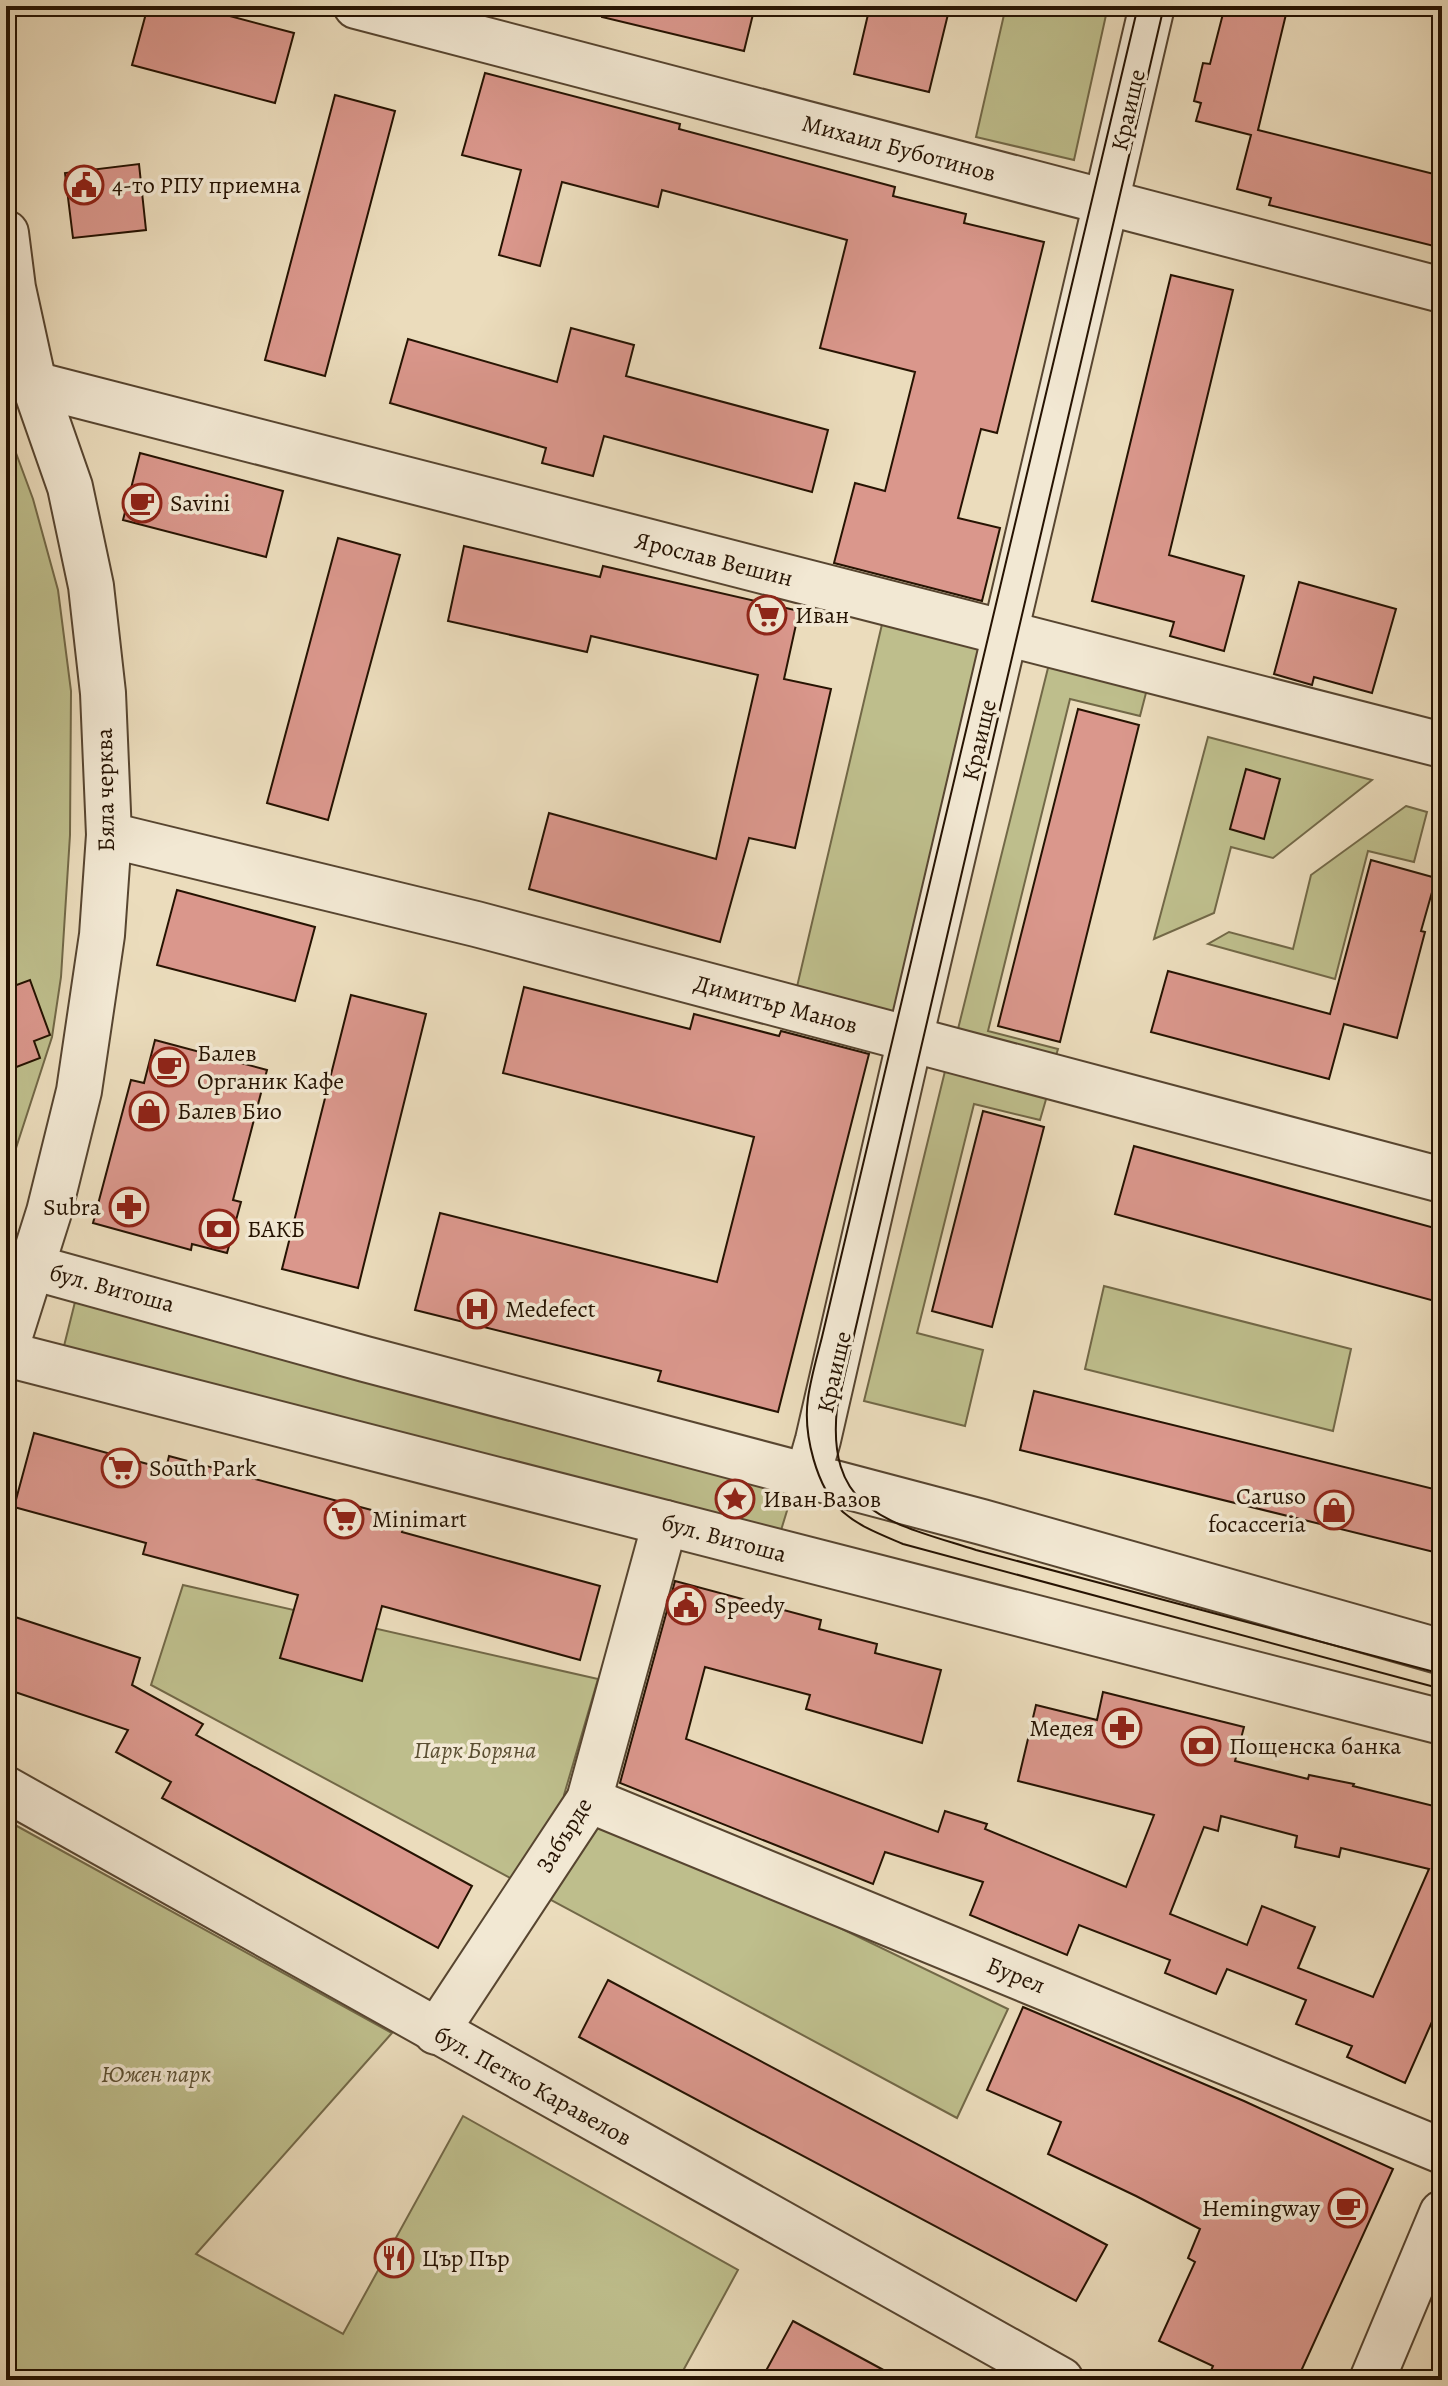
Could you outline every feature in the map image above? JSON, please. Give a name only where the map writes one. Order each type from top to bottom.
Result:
[{"type":"street","name":"Михаил Буботинов","points":[[356,6],[1442,290]]},
{"type":"street","name":"Краище","points":[[808,1475],[1152,6]]},
{"type":"street","name":"Бяла черква","points":[[6,233],[13,288],[34,384],[70,487],[91,586],[103,693],[109,835],[102,935],[79,1091],[49,1212],[6,1348]]},
{"type":"street","name":"Ярослав Вешин","points":[[34,384],[1442,745]]},
{"type":"street","name":"Димитър Манов","points":[[109,835],[476,924],[1442,1180]]},
{"type":"street","name":"бул. Витоша","points":[[32,1267],[365,1359],[808,1475],[1442,1652]]},
{"type":"street","name":"бул. Витоша","points":[[6,1354],[1442,1722]]},
{"type":"street","name":"Забърде","points":[[436,2032],[589,1800],[665,1523]]},
{"type":"street","name":"бул. Петко Каравелов","points":[[6,1789],[1061,2380]]},
{"type":"street","name":"Бурел","points":[[589,1800],[1442,2151]]},
{"type":"street","points":[[1372,2380],[1442,2213]]},
{"type":"green space","points":[[1006,6],[1108,6],[1074,160],[976,137]]},
{"type":"green space","points":[[6,426],[33,499],[58,590],[71,691],[70,835],[61,977],[52,1037],[6,1179]]},
{"type":"green space","points":[[887,603],[989,629],[894,1035],[792,1008]]},
{"type":"green space","points":[[1049,664],[1147,689],[1140,716],[1070,699],[988,1031],[1058,1049],[1054,1062],[956,1037]]},
{"type":"green space","points":[[1208,737],[1372,780],[1273,858],[1231,847],[1214,913],[1154,939]]},
{"type":"green space","points":[[1406,806],[1427,812],[1414,862],[1368,851],[1335,979],[1208,944],[1229,932],[1293,949],[1311,875]]},
{"type":"green space","points":[[947,1063],[1049,1089],[1040,1120],[974,1104],[917,1333],[983,1350],[965,1426],[864,1401]]},
{"type":"green space","points":[[1104,1286],[1351,1349],[1333,1431],[1085,1369]]},
{"type":"green space","points":[[78,1290],[794,1488],[778,1540],[63,1350]]},
{"type":"green space","name":"Парк Боряна","points":[[183,1585],[598,1679],[564,1795],[1008,2009],[957,2118],[151,1685]]},
{"type":"green space","name":"Южен парк","points":[[6,1820],[392,2033],[196,2254],[343,2334],[463,2116],[738,2270],[678,2380],[6,2380]]},
{"type":"building","points":[[148,6],[192,6],[294,33],[275,103],[132,65]]},
{"type":"building","points":[[603,6],[755,6],[744,51],[602,17]]},
{"type":"building","points":[[870,6],[950,6],[929,92],[854,74]]},
{"type":"building","points":[[1225,6],[1288,6],[1258,130],[1442,176],[1442,248],[1269,205],[1271,198],[1237,189],[1251,135],[1196,121],[1201,103],[1194,101],[1203,63],[1210,64]]},
{"type":"building","points":[[485,73],[680,124],[679,129],[895,187],[893,196],[966,214],[964,223],[1044,242],[997,433],[981,429],[958,518],[1000,528],[982,601],[834,563],[855,483],[885,491],[915,372],[820,348],[847,240],[662,190],[658,207],[562,182],[540,266],[499,255],[521,170],[462,155]]},
{"type":"building","points":[[335,95],[395,111],[325,376],[265,360]]},
{"type":"building","points":[[139,164],[146,230],[73,238],[65,173]]},
{"type":"building","points":[[1171,275],[1233,290],[1169,555],[1244,576],[1224,651],[1170,636],[1174,622],[1092,601]]},
{"type":"building","points":[[571,328],[634,345],[626,376],[828,430],[812,492],[604,436],[593,476],[542,463],[546,448],[390,403],[408,339],[557,382]]},
{"type":"building","points":[[140,453],[283,491],[266,557],[123,520]]},
{"type":"building","points":[[338,538],[400,555],[328,820],[267,803]]},
{"type":"building","points":[[464,546],[600,577],[603,566],[799,611],[784,679],[831,689],[795,848],[749,838],[720,942],[529,889],[549,813],[716,859],[758,675],[591,636],[587,652],[448,621]]},
{"type":"building","points":[[1299,582],[1396,609],[1372,693],[1314,677],[1312,685],[1274,674]]},
{"type":"building","points":[[1078,709],[1139,725],[1060,1042],[998,1026]]},
{"type":"building","points":[[1246,769],[1280,779],[1264,839],[1230,829]]},
{"type":"building","points":[[1371,860],[1436,878],[1397,1038],[1344,1024],[1329,1079],[1151,1032],[1168,971],[1330,1014]]},
{"type":"building","points":[[177,890],[315,927],[295,1001],[157,965]]},
{"type":"building","points":[[6,975],[10,975],[14,986],[30,980],[50,1035],[34,1041],[40,1058],[6,1071]]},
{"type":"building","points":[[524,987],[690,1029],[694,1014],[779,1036],[781,1031],[869,1054],[778,1412],[658,1381],[661,1371],[415,1310],[440,1213],[717,1282],[754,1137],[503,1073]]},
{"type":"building","points":[[351,995],[426,1014],[358,1288],[282,1269]]},
{"type":"building","points":[[155,1040],[267,1070],[233,1200],[241,1202],[227,1253],[192,1244],[191,1250],[93,1223],[131,1080],[144,1083]]},
{"type":"building","points":[[983,1111],[1044,1127],[992,1327],[932,1311]]},
{"type":"building","points":[[1134,1146],[1442,1230],[1442,1303],[1115,1214]]},
{"type":"building","points":[[1034,1391],[1442,1491],[1442,1554],[1020,1450]]},
{"type":"building","points":[[34,1433],[166,1469],[169,1456],[379,1512],[406,1520],[402,1532],[600,1586],[580,1660],[382,1606],[362,1681],[280,1658],[298,1595],[143,1554],[146,1543],[14,1507]]},
{"type":"building","points":[[675,1581],[821,1620],[819,1629],[877,1644],[875,1653],[941,1670],[922,1743],[806,1709],[810,1695],[705,1667],[686,1739],[938,1832],[945,1811],[987,1824],[985,1829],[1126,1887],[1154,1815],[1018,1781],[1036,1705],[1097,1720],[1103,1692],[1244,1727],[1235,1761],[1308,1779],[1309,1775],[1354,1784],[1442,1808],[1442,1999],[1405,2083],[1347,2057],[1352,2046],[1296,2024],[1306,2000],[1227,1969],[1216,1994],[1165,1973],[1170,1960],[1079,1925],[1067,1955],[970,1915],[983,1882],[885,1852],[873,1884],[620,1783]],"holes":[[[1221,1816],[1297,1836],[1295,1847],[1339,1857],[1341,1848],[1429,1869],[1373,1997],[1298,1968],[1315,1927],[1262,1906],[1247,1945],[1170,1914],[1204,1827],[1218,1831]]]},
{"type":"building","points":[[6,1614],[140,1658],[132,1685],[203,1724],[196,1735],[472,1886],[438,1948],[162,1798],[171,1782],[116,1752],[128,1730],[6,1689]]},
{"type":"building","points":[[608,1980],[1107,2245],[1076,2301],[579,2037]]},
{"type":"building","points":[[1023,2007],[1244,2101],[1393,2169],[1297,2380],[1207,2380],[1213,2366],[1159,2341],[1195,2262],[1188,2258],[1200,2229],[1048,2154],[1061,2122],[987,2090]]},
{"type":"building","points":[[793,2321],[902,2380],[761,2380]]},
{"type":"tram line","points":[[1138,6],[812,1375],[807,1412],[810,1443],[825,1489],[843,1512],[864,1526],[903,1544],[1442,1689]]},
{"type":"tram line","points":[[1164,6],[837,1408],[836,1443],[842,1471],[854,1492],[871,1509],[917,1531],[976,1550],[1442,1674]]},
{"type":"place","name":"4-то РПУ приемна","points":[[84,185]]},
{"type":"place","name":"Savini","points":[[142,503]]},
{"type":"place","name":"Иван","points":[[767,615]]},
{"type":"place","name":"Балев Органик Кафе","points":[[169,1067]]},
{"type":"place","name":"Балев Био","points":[[149,1111]]},
{"type":"place","name":"Subra","points":[[129,1207]]},
{"type":"place","name":"БАКБ","points":[[219,1229]]},
{"type":"place","name":"Medefect","points":[[477,1309]]},
{"type":"place","name":"South Park","points":[[121,1468]]},
{"type":"place","name":"Иван Вазов","points":[[735,1499]]},
{"type":"place","name":"Caruso focacceria","points":[[1334,1510]]},
{"type":"place","name":"Minimart","points":[[344,1519]]},
{"type":"place","name":"Speedy","points":[[686,1605]]},
{"type":"place","name":"Медея","points":[[1122,1728]]},
{"type":"place","name":"Пощенска банка","points":[[1201,1746]]},
{"type":"place","name":"Hemingway","points":[[1348,2208]]},
{"type":"place","name":"Цър Пър","points":[[394,2258]]}]
